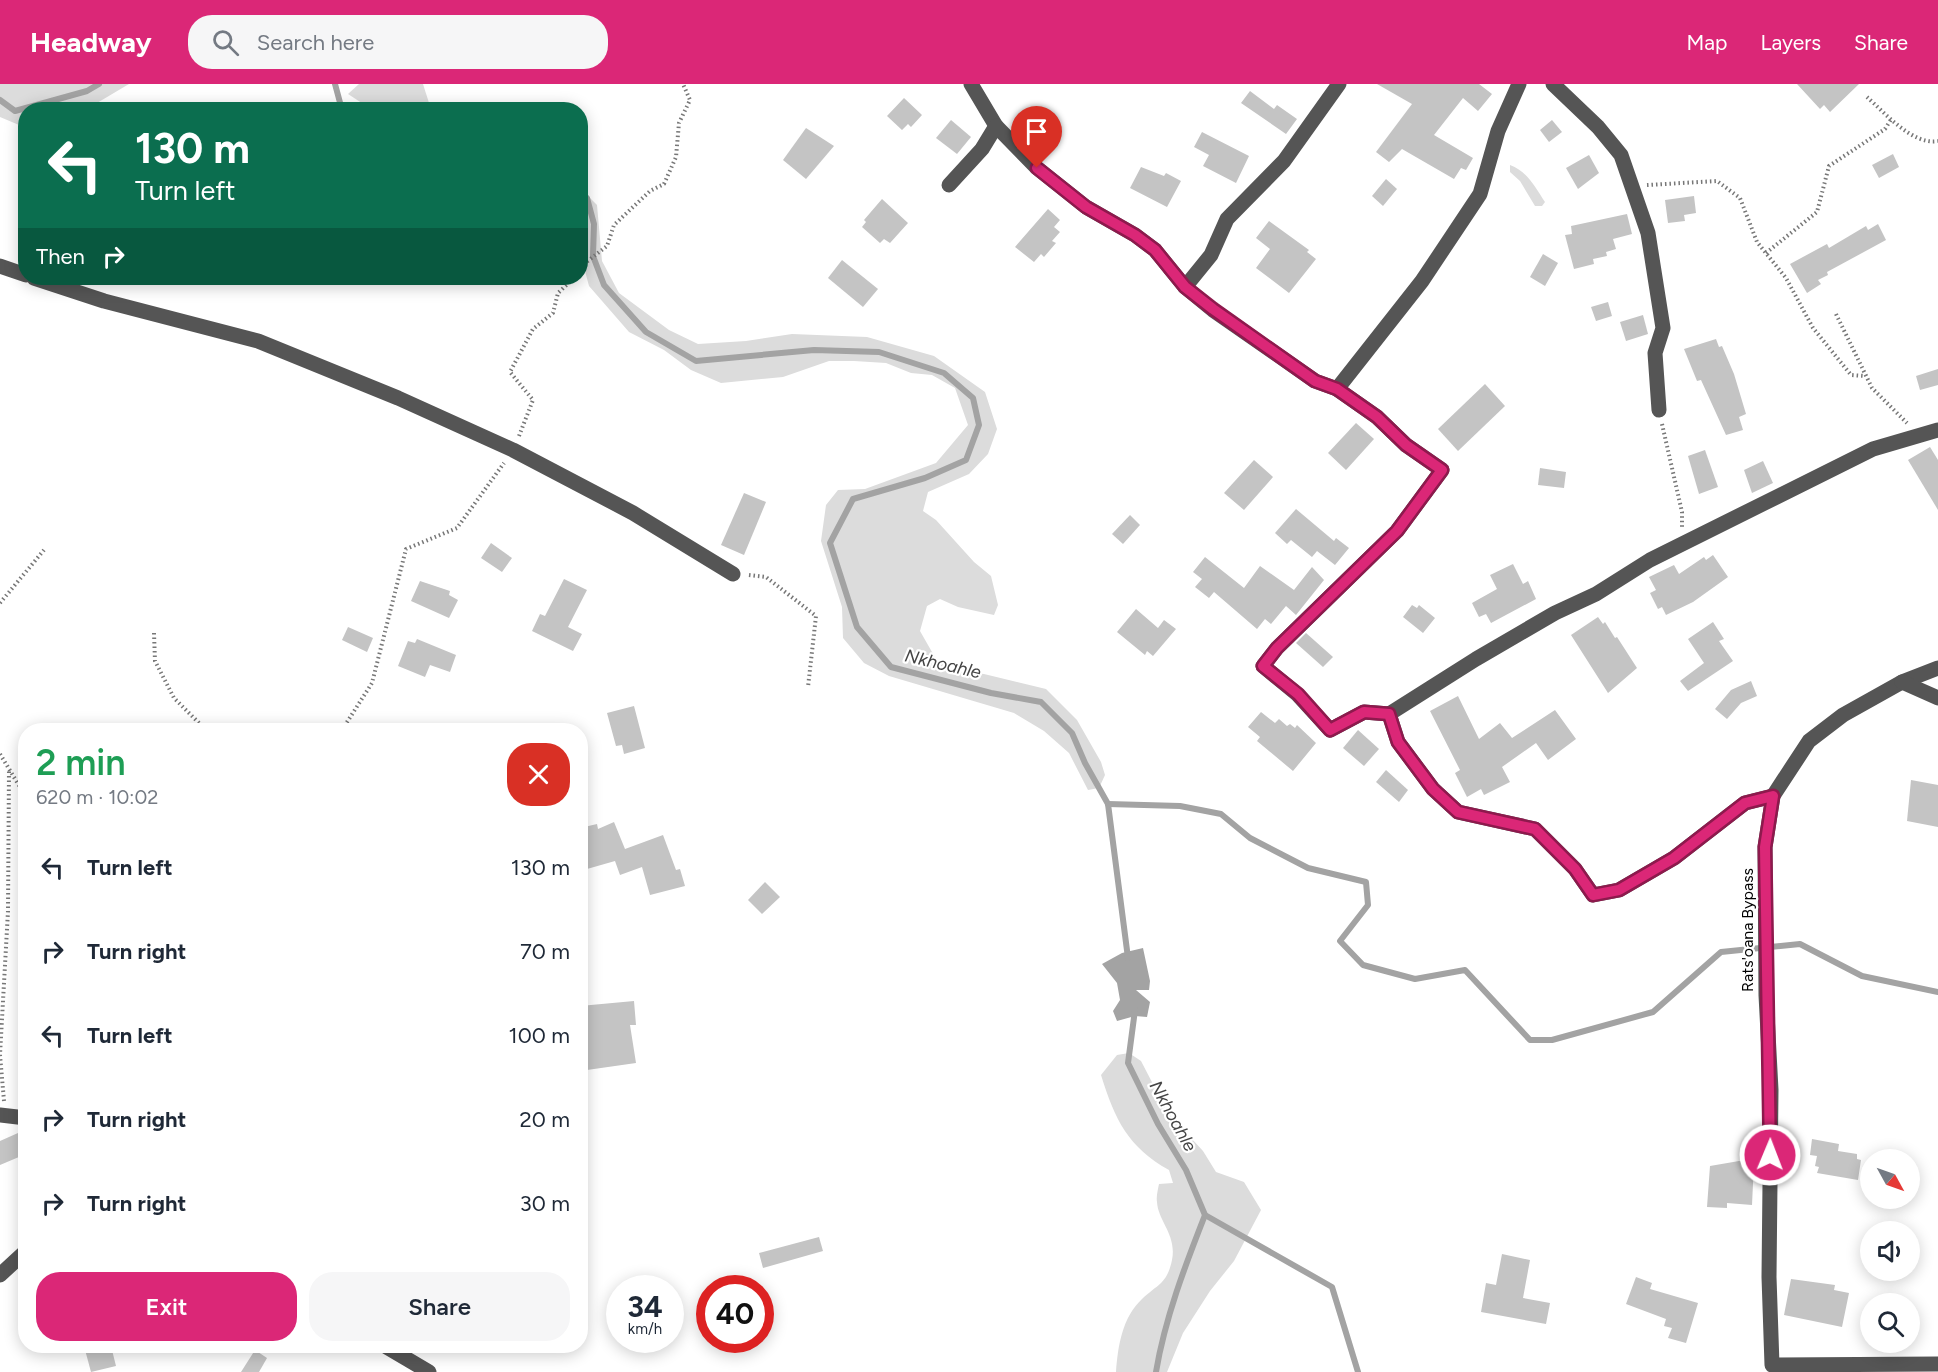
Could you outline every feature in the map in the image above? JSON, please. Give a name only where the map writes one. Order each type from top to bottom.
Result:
[{"type":"street","points":[[971,84],[996,126],[1037,168],[1086,207],[1135,235],[1155,250],[1185,287],[1315,381],[1337,389],[1377,417],[1406,445],[1442,470],[1397,531],[1277,648],[1263,666],[1298,694],[1330,730],[1364,712],[1389,714],[1486,653],[1683,544],[1873,450],[1938,430]]},
{"type":"street","points":[[1185,287],[1211,255],[1227,219],[1284,161],[1339,84]]},
{"type":"street","points":[[1337,389],[1422,281],[1480,194],[1498,131],[1519,84]]},
{"type":"street","points":[[1553,84],[1598,127],[1621,155],[1648,233],[1663,328],[1655,353],[1659,410]]},
{"type":"street","points":[[949,185],[982,149],[996,126]]},
{"type":"street","points":[[0,266],[18,272]]},
{"type":"street","points":[[55,285],[104,301],[258,341],[398,398],[513,450],[633,513],[733,574]]},
{"type":"street","name":"Rats'oana Bypass","points":[[1938,668],[1902,682],[1842,715],[1809,741],[1773,796],[1765,847],[1766,995],[1771,1090],[1769,1277],[1772,1368],[1938,1364]]},
{"type":"street","points":[[1902,682],[1938,698]]},
{"type":"street","points":[[1389,714],[1398,742],[1433,789],[1458,812],[1535,829],[1575,869],[1593,895],[1619,890],[1674,858],[1745,803],[1773,796]]},
{"type":"street","points":[[2,1114],[18,1117]]},
{"type":"street","points":[[0,1275],[18,1258]]},
{"type":"street","points":[[397,1353],[429,1372]]},
{"type":"path","points":[[588,261],[607,246],[614,225],[650,191],[664,184],[676,157],[679,123],[690,100],[683,84]]},
{"type":"path","points":[[1867,97],[1910,133],[1930,143],[1938,141]]},
{"type":"path","points":[[1766,253],[1817,212],[1829,166],[1885,129],[1892,118]]},
{"type":"path","points":[[1632,186],[1717,181],[1740,198],[1757,242],[1786,278],[1813,328],[1851,375],[1865,376]]},
{"type":"path","points":[[347,723],[372,683],[406,549],[457,528],[513,450],[534,400],[510,372],[533,329],[553,313],[558,293],[567,285]]},
{"type":"path","points":[[1836,314],[1865,376],[1887,405],[1906,421],[1915,437]]},
{"type":"path","points":[[1659,410],[1682,512],[1683,544]]},
{"type":"path","points":[[0,603],[44,550]]},
{"type":"path","points":[[733,574],[766,577],[816,616],[808,687]]},
{"type":"path","points":[[154,633],[154,661],[174,698],[199,723]]},
{"type":"path","points":[[0,754],[18,783]]},
{"type":"path","points":[[2,1114],[0,1055],[8,911],[9,769]]},
{"type":"shaded area","points":[[0,84],[129,84],[99,102],[18,102],[18,125],[0,117]]},
{"type":"shaded area","points":[[359,84],[423,84],[429,102],[360,102],[348,94]]},
{"type":"shaded area","points":[[1510,165],[1530,180],[1545,202],[1542,206],[1535,206],[1520,181],[1510,172]]},
{"type":"shaded area","points":[[588,196],[597,205],[602,261],[619,293],[669,330],[698,344],[746,341],[792,334],[867,337],[934,356],[985,392],[997,429],[988,454],[969,474],[928,492],[923,511],[936,520],[974,562],[991,576],[998,605],[994,615],[958,607],[940,599],[927,606],[920,631],[936,659],[954,671],[984,674],[1046,689],[1077,720],[1101,762],[1105,775],[1099,788],[1088,790],[1069,753],[1044,731],[1014,713],[889,676],[864,663],[843,638],[842,607],[821,541],[826,505],[838,490],[865,489],[936,463],[968,425],[955,388],[932,375],[911,373],[886,363],[854,361],[829,361],[783,377],[721,383],[691,370],[664,350],[629,332],[589,286]]},
{"type":"shaded area","points":[[1143,948],[1150,981],[1149,990],[1136,990],[1150,1002],[1147,1017],[1135,1016],[1117,1021],[1113,1011],[1120,1000],[1117,983],[1102,964],[1122,953]]},
{"type":"shaded area","points":[[1129,1053],[1141,1061],[1168,1113],[1203,1151],[1216,1172],[1244,1182],[1261,1210],[1234,1261],[1210,1291],[1183,1333],[1167,1372],[1116,1372],[1122,1333],[1130,1315],[1142,1299],[1165,1279],[1173,1251],[1170,1236],[1160,1216],[1157,1200],[1159,1184],[1173,1183],[1169,1170],[1143,1152],[1125,1131],[1112,1106],[1101,1075],[1117,1055]]},
{"type":"building","points":[[1377,84],[1479,84],[1492,94],[1478,111],[1463,98],[1434,135],[1473,158],[1466,170],[1461,168],[1454,179],[1402,149],[1389,162],[1376,152],[1412,104]]},
{"type":"building","points":[[1797,84],[1859,84],[1830,112],[1824,105],[1820,109]]},
{"type":"building","points":[[1250,91],[1274,109],[1277,105],[1297,119],[1286,134],[1241,103]]},
{"type":"building","points":[[904,98],[922,115],[911,127],[908,124],[902,130],[887,116]]},
{"type":"building","points":[[951,120],[971,137],[957,154],[936,138]]},
{"type":"building","points":[[1552,120],[1562,132],[1549,142],[1540,130]]},
{"type":"building","points":[[806,128],[834,146],[806,179],[783,160]]},
{"type":"building","points":[[1202,132],[1249,156],[1236,183],[1203,166],[1209,155],[1194,147]]},
{"type":"building","points":[[1893,154],[1899,167],[1879,178],[1872,165]]},
{"type":"building","points":[[1589,155],[1599,173],[1578,189],[1566,168]]},
{"type":"building","points":[[1141,167],[1164,176],[1166,173],[1181,181],[1167,207],[1130,188]]},
{"type":"building","points":[[1386,179],[1397,189],[1383,206],[1372,196]]},
{"type":"building","points":[[1694,196],[1696,213],[1684,215],[1685,221],[1668,223],[1665,200]]},
{"type":"building","points":[[882,199],[908,223],[890,243],[884,239],[880,243],[862,227],[866,222],[864,220]]},
{"type":"building","points":[[1048,209],[1060,220],[1054,227],[1060,232],[1052,241],[1056,243],[1044,257],[1041,254],[1034,262],[1015,247]]},
{"type":"building","points":[[1627,214],[1632,234],[1613,239],[1616,249],[1606,252],[1607,256],[1593,259],[1594,264],[1574,269],[1565,235],[1572,234],[1571,226]]},
{"type":"building","points":[[1269,221],[1309,250],[1307,252],[1316,259],[1289,293],[1256,268],[1270,249],[1256,238]]},
{"type":"building","points":[[1878,224],[1886,240],[1827,272],[1828,275],[1818,280],[1821,284],[1807,293],[1790,264],[1827,244],[1829,248],[1866,226],[1868,230]]},
{"type":"building","points":[[1543,254],[1558,263],[1545,286],[1530,277]]},
{"type":"building","points":[[842,260],[878,289],[863,307],[828,278]]},
{"type":"building","points":[[1608,302],[1612,316],[1596,321],[1591,307]]},
{"type":"building","points":[[1643,315],[1648,334],[1626,341],[1620,322]]},
{"type":"building","points":[[1716,339],[1719,347],[1722,346],[1734,374],[1746,414],[1739,417],[1743,430],[1726,435],[1701,380],[1697,381],[1684,349]]},
{"type":"building","points":[[1938,369],[1938,385],[1920,390],[1916,376]]},
{"type":"building","points":[[1485,384],[1505,406],[1458,451],[1438,429]]},
{"type":"building","points":[[1356,423],[1374,439],[1346,470],[1328,453]]},
{"type":"building","points":[[1930,447],[1938,460],[1938,510],[1908,460]]},
{"type":"building","points":[[1705,450],[1718,487],[1699,494],[1688,456]]},
{"type":"building","points":[[1254,460],[1273,477],[1244,510],[1224,493]]},
{"type":"building","points":[[1763,461],[1773,483],[1752,493],[1744,470]]},
{"type":"building","points":[[1540,468],[1566,472],[1564,488],[1538,485]]},
{"type":"building","points":[[744,493],[766,502],[744,555],[721,545]]},
{"type":"building","points":[[1296,509],[1334,541],[1336,538],[1349,548],[1335,565],[1317,551],[1312,557],[1291,540],[1287,544],[1275,533]]},
{"type":"building","points":[[1130,515],[1140,525],[1123,544],[1112,534]]},
{"type":"building","points":[[491,543],[512,558],[502,572],[481,558]]},
{"type":"building","points":[[1713,555],[1728,577],[1693,602],[1666,615],[1662,607],[1658,609],[1650,593],[1656,590],[1649,577],[1674,565],[1679,574],[1704,557],[1706,560]]},
{"type":"building","points":[[1205,557],[1244,588],[1260,566],[1294,590],[1312,567],[1324,580],[1296,615],[1286,606],[1271,624],[1265,619],[1257,629],[1214,592],[1209,598],[1195,587],[1202,579],[1193,572]]},
{"type":"building","points":[[1513,564],[1523,584],[1528,581],[1536,599],[1491,623],[1486,614],[1479,617],[1472,603],[1497,589],[1490,575]]},
{"type":"building","points":[[564,579],[587,590],[568,627],[582,634],[573,651],[532,631],[540,614],[545,616]]},
{"type":"building","points":[[420,581],[450,591],[449,595],[458,600],[449,618],[411,601]]},
{"type":"building","points":[[1412,605],[1417,608],[1419,605],[1435,618],[1423,633],[1403,617]]},
{"type":"building","points":[[1136,609],[1158,628],[1164,620],[1176,629],[1153,656],[1147,651],[1145,655],[1117,632]]},
{"type":"building","points":[[1598,617],[1603,624],[1605,622],[1615,638],[1617,637],[1637,668],[1608,693],[1571,635]]},
{"type":"building","points":[[1713,622],[1724,639],[1719,641],[1733,661],[1688,691],[1680,681],[1704,663],[1688,639]]},
{"type":"building","points":[[348,627],[373,638],[367,652],[342,640]]},
{"type":"building","points":[[1306,633],[1333,657],[1323,667],[1296,643]]},
{"type":"building","points":[[417,639],[456,655],[450,672],[430,665],[425,677],[398,666],[408,641],[415,643]]},
{"type":"building","points":[[1751,681],[1757,696],[1741,703],[1727,719],[1715,709],[1731,690]]},
{"type":"building","points":[[1458,696],[1479,739],[1500,723],[1512,738],[1555,710],[1576,739],[1548,760],[1536,743],[1502,767],[1510,782],[1484,795],[1481,789],[1467,797],[1455,773],[1460,770],[1430,711]]},
{"type":"building","points":[[634,706],[645,748],[624,754],[622,745],[616,746],[607,713]]},
{"type":"building","points":[[1261,712],[1275,723],[1279,719],[1287,726],[1290,724],[1295,728],[1297,725],[1316,743],[1293,771],[1257,741],[1260,737],[1248,727]]},
{"type":"building","points":[[1358,730],[1379,749],[1364,766],[1343,748]]},
{"type":"building","points":[[1386,770],[1408,790],[1399,802],[1376,782]]},
{"type":"building","points":[[1911,780],[1938,785],[1938,827],[1907,821]]},
{"type":"building","points":[[614,822],[625,849],[663,835],[676,870],[680,869],[685,886],[650,895],[642,867],[620,875],[615,861],[588,869],[588,826],[597,824],[598,829]]},
{"type":"building","points":[[765,882],[780,897],[762,914],[748,900]]},
{"type":"building","points":[[634,1001],[636,1025],[630,1025],[636,1063],[588,1070],[588,1005]]},
{"type":"building","points":[[18,1133],[18,1157],[0,1165],[0,1141]]},
{"type":"building","points":[[1812,1139],[1839,1144],[1838,1151],[1857,1154],[1857,1159],[1860,1160],[1858,1180],[1817,1173],[1819,1167],[1815,1166],[1817,1156],[1810,1155]]},
{"type":"building","points":[[1739,1161],[1754,1162],[1752,1205],[1727,1203],[1727,1208],[1707,1207],[1710,1166]]},
{"type":"building","points":[[819,1237],[823,1251],[763,1268],[759,1253]]},
{"type":"building","points":[[1502,1254],[1530,1260],[1523,1298],[1550,1303],[1546,1324],[1481,1312],[1486,1283],[1496,1285]]},
{"type":"building","points":[[1636,1277],[1652,1283],[1650,1289],[1698,1303],[1686,1343],[1668,1338],[1672,1328],[1664,1326],[1666,1319],[1626,1304]]},
{"type":"building","points":[[1791,1279],[1835,1285],[1834,1290],[1849,1293],[1842,1327],[1784,1315]]},
{"type":"building","points":[[86,1353],[113,1353],[116,1366],[91,1372]]},
{"type":"building","points":[[253,1353],[260,1353],[267,1358],[259,1372],[241,1372]]},
{"type":"waterway","name":"Nkhoahle","points":[[47,102],[87,91],[99,84]]},
{"type":"waterway","name":"Nkhoahle","points":[[335,84],[340,102]]},
{"type":"waterway","name":"Nkhoahle","points":[[0,100],[15,111],[18,110]]},
{"type":"waterway","name":"Nkhoahle","points":[[588,202],[594,224],[593,256],[604,285],[646,332],[696,361],[814,350],[879,352],[944,373],[973,398],[979,425],[966,460],[925,478],[853,499],[830,543],[857,627],[891,667],[991,693],[1041,702],[1072,733],[1085,763],[1108,804],[1128,958]]},
{"type":"waterway","points":[[1108,804],[1180,806],[1221,814],[1250,838],[1308,868],[1366,882],[1368,905],[1340,941],[1363,965],[1415,979],[1465,970],[1530,1040],[1552,1040],[1653,1012],[1721,952],[1800,944],[1862,976],[1938,992]]},
{"type":"waterway","name":"Nkhoahle","points":[[1135,1010],[1128,1063],[1158,1124],[1186,1170],[1205,1215],[1170,1312],[1156,1372]]},
{"type":"waterway","points":[[1205,1215],[1332,1287],[1358,1372]]},
{"type":"route","points":[[1037,168],[1086,207],[1135,235],[1155,250],[1185,287],[1213,309],[1315,381],[1337,389],[1377,417],[1406,445],[1442,470],[1397,531],[1277,648],[1263,666],[1298,694],[1330,730],[1364,712],[1389,714],[1398,742],[1433,789],[1458,812],[1499,823],[1535,829],[1575,869],[1593,895],[1619,890],[1674,858],[1692,841],[1745,803],[1773,796],[1765,847],[1766,995],[1771,1090],[1770,1155]]}]
